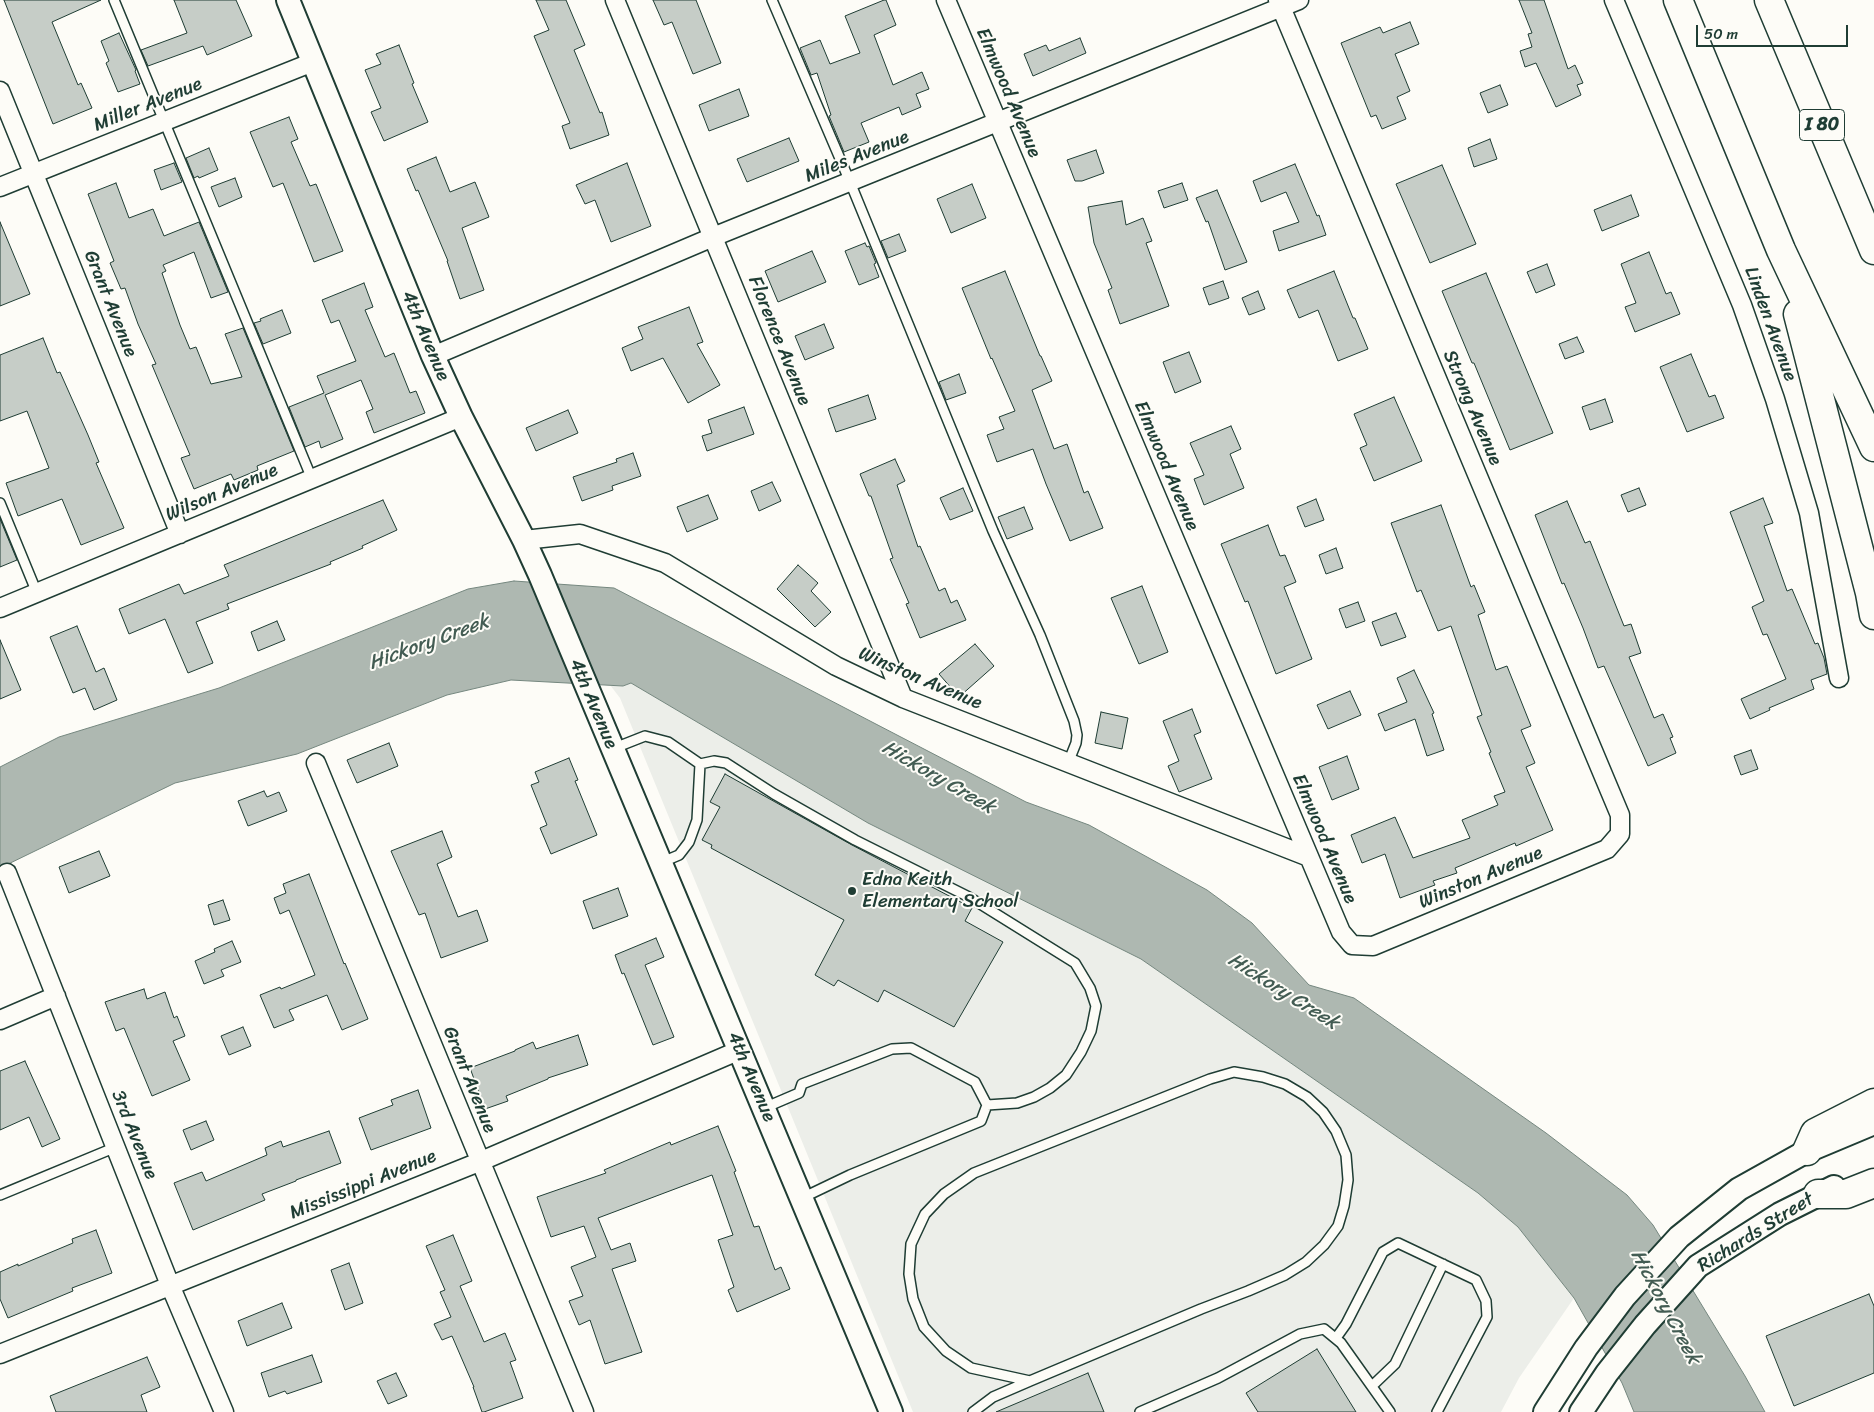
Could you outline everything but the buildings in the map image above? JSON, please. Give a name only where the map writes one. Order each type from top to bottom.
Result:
[{"type":"highway","points":[[1678,0],[1781,250],[1874,447]]},
{"type":"highway","name":"I 80","points":[[1769,0],[1874,250]]},
{"type":"highway","points":[[1781,250],[1870,593],[1874,615]]},
{"type":"highway","points":[[1807,1151],[1815,1133],[1874,1103]]},
{"type":"highway","points":[[1818,1194],[1846,1194],[1874,1184]]},
{"type":"street","name":"4th Avenue","points":[[288,0],[433,356],[461,417],[540,575],[890,1412]]},
{"type":"street","name":"Florence Avenue","points":[[614,0],[903,698]]},
{"type":"street","name":"Elmwood Avenue","points":[[946,0],[1341,932],[1352,945]]},
{"type":"street","name":"Miles Avenue","points":[[433,356],[713,237],[997,123],[1280,4],[1299,0]]},
{"type":"street","name":"Linden Avenue","points":[[1614,0],[1742,305],[1775,399],[1809,513],[1838,678]]},
{"type":"street","name":"Strong Avenue","points":[[1280,4],[1620,815],[1620,834]]},
{"type":"street","name":"Miller Avenue","points":[[0,187],[313,62]]},
{"type":"street","name":"Grant Avenue","points":[[0,91],[180,534]]},
{"type":"street","name":"Wilson Avenue","points":[[0,608],[461,417]]},
{"type":"street","name":"Winston Avenue","points":[[524,540],[580,534],[665,563],[836,666],[903,698],[1309,857]]},
{"type":"street","name":"Grant Avenue","points":[[316,763],[479,1162],[584,1412]]},
{"type":"street","name":"Winston Avenue","points":[[1352,945],[1373,946],[1607,849],[1620,834]]},
{"type":"street","name":"3rd Avenue","points":[[7,873],[170,1285],[224,1412]]},
{"type":"street","points":[[0,1020],[56,996]]},
{"type":"street","name":"Mississippi Avenue","points":[[0,1354],[479,1162],[740,1050]]},
{"type":"street","name":"Richards Street","points":[[1545,1412],[1586,1348],[1625,1296],[1679,1237],[1738,1189],[1807,1151],[1874,1123]]},
{"type":"street","name":"Richards Street","points":[[1581,1412],[1607,1373],[1645,1325],[1698,1266],[1780,1214],[1818,1194],[1874,1171]]},
{"type":"lane","points":[[114,0],[312,479]]},
{"type":"lane","points":[[772,0],[850,182],[993,531],[1040,635],[1074,721],[1077,735],[1076,743],[1068,763]]},
{"type":"lane","points":[[0,503],[37,593]]},
{"type":"lane","points":[[612,750],[645,736],[668,742],[700,764],[714,761],[726,763],[774,794],[855,840],[969,897],[1075,964],[1090,988],[1096,1006],[1091,1031],[1081,1052],[1066,1074],[1042,1092],[1017,1103],[987,1105]]},
{"type":"lane","points":[[660,863],[680,855],[689,842],[697,820],[700,764]]},
{"type":"lane","points":[[764,1108],[799,1093],[802,1084],[892,1049],[911,1048],[975,1082],[987,1105]]},
{"type":"lane","points":[[973,1412],[993,1398],[1030,1381],[1285,1275],[1312,1256],[1324,1245],[1338,1226],[1344,1206],[1348,1180],[1346,1155],[1336,1131],[1323,1112],[1307,1097],[1285,1084],[1263,1077],[1234,1072],[1210,1079],[974,1173],[944,1194],[925,1214],[911,1244],[909,1274],[912,1299],[924,1327],[946,1351],[971,1368],[1030,1381]]},
{"type":"lane","points":[[802,1198],[850,1175],[980,1121],[987,1105]]},
{"type":"lane","points":[[0,1194],[116,1147]]},
{"type":"lane","points":[[1336,1338],[1346,1324],[1383,1252],[1398,1243],[1476,1280],[1486,1301],[1486,1317],[1437,1412]]},
{"type":"lane","points":[[1372,1386],[1395,1364],[1443,1264]]},
{"type":"lane","points":[[1140,1412],[1218,1378],[1300,1334],[1324,1329],[1341,1342],[1390,1412]]},
{"type":"shaded area","points":[[631,683],[868,823],[1141,959],[1478,1193],[1518,1227],[1574,1298],[1519,1378],[1501,1412],[913,1412],[620,698],[610,685],[623,686]]},
{"type":"water","name":"Hickory Creek","points":[[514,581],[614,588],[1026,802],[1089,825],[1207,890],[1252,923],[1309,985],[1354,998],[1546,1133],[1627,1195],[1653,1225],[1765,1412],[1634,1412],[1622,1383],[1574,1298],[1518,1227],[1478,1193],[1141,959],[868,823],[631,683],[623,686],[511,680],[447,695],[297,754],[175,783],[0,868],[0,767],[59,737],[219,688],[468,589]]},
{"type":"place","name":"Edna Keith Elementary School","points":[[852,891]]}]
